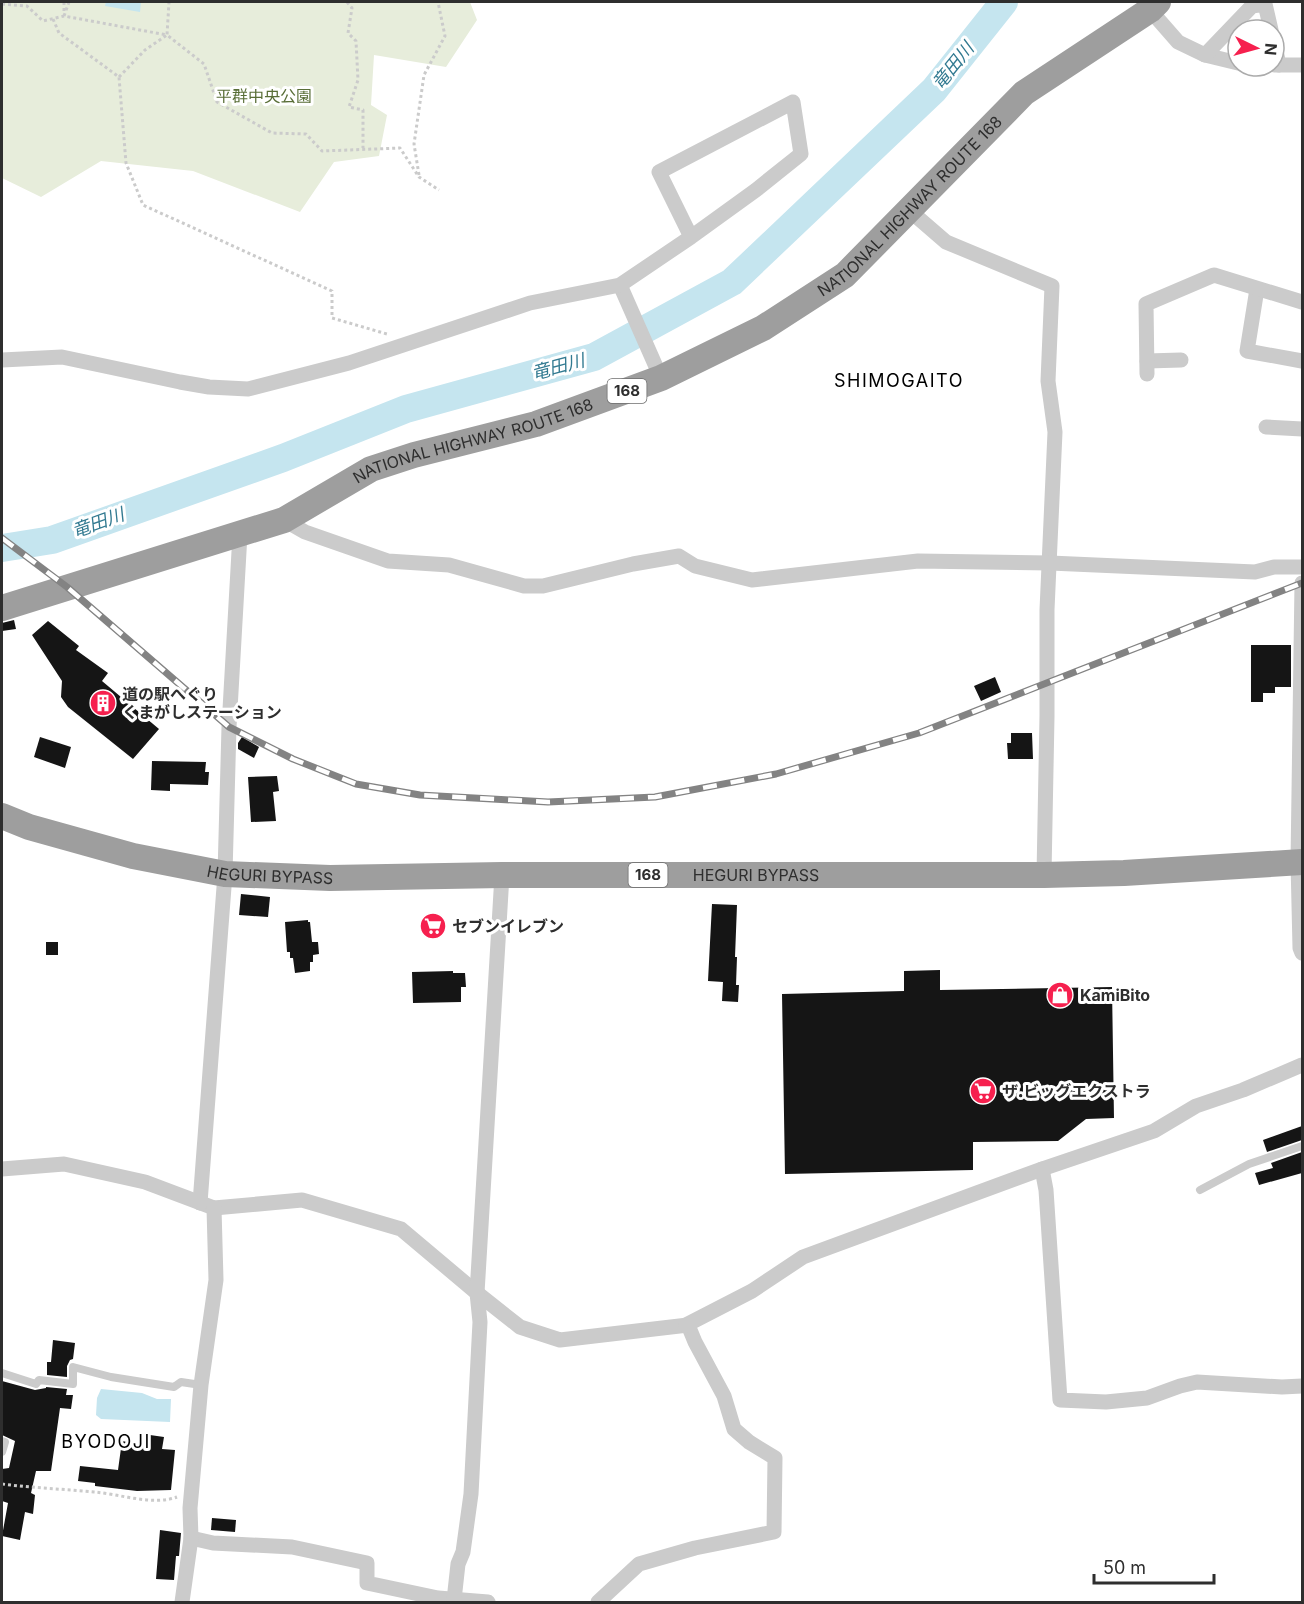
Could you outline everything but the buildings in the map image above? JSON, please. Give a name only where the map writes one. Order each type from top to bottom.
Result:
[{"type":"highway","name":"NATIONAL HIGHWAY ROUTE 168","points":[[2,608],[285,520],[371,469],[414,455],[536,424],[661,378],[763,328],[845,275],[1024,93],[1154,6]]},
{"type":"highway","name":"HEGURI BYPASS","points":[[2,816],[29,827],[132,856],[225,874],[330,878],[502,875],[1044,875],[1124,873],[1300,862]]},
{"type":"street","points":[[1240,18],[1252,6],[1266,4],[1269,18]]},
{"type":"street","points":[[1154,6],[1178,42],[1205,55],[1226,60]]},
{"type":"street","points":[[1205,55],[1226,33]]},
{"type":"street","points":[[1286,65],[1302,65]]},
{"type":"street","points":[[2,360],[62,357],[180,382],[248,390],[349,363],[530,303],[620,285],[692,237],[801,154],[793,102],[659,172],[692,237]]},
{"type":"street","points":[[909,210],[946,242],[1052,286],[1048,381],[1055,432],[1047,610],[1044,875]]},
{"type":"street","points":[[1181,360],[1147,367],[1146,304],[1214,275],[1302,302]]},
{"type":"street","points":[[620,285],[661,378]]},
{"type":"street","points":[[1257,289],[1247,351],[1302,361]]},
{"type":"street","points":[[1266,427],[1302,429]]},
{"type":"street","points":[[285,520],[305,532],[388,561],[449,565],[524,586],[543,586],[633,564],[679,556],[695,566],[752,580],[918,561],[1050,562],[1256,572],[1274,567],[1302,567]]},
{"type":"street","points":[[182,1602],[191,1538],[190,1508],[201,1385],[216,1280],[207,1205],[225,874],[230,693],[240,534]]},
{"type":"street","points":[[1302,583],[1300,862],[1300,948],[1302,953]]},
{"type":"street","points":[[454,1600],[471,1494],[480,1322],[477,1293],[502,875]]},
{"type":"street","points":[[2,1169],[64,1164],[145,1182],[207,1205],[302,1200],[401,1229],[520,1327],[560,1340],[686,1325],[752,1291],[803,1257],[1042,1169],[1154,1131],[1196,1106],[1243,1090],[1302,1065]]},
{"type":"street","points":[[1042,1169],[1046,1190],[1060,1400],[1106,1402],[1147,1398],[1197,1382],[1302,1386]]},
{"type":"street","points":[[598,1602],[639,1564],[694,1548],[774,1532],[775,1458],[749,1442],[734,1429],[724,1396],[686,1325]]},
{"type":"street","points":[[191,1538],[213,1543],[292,1547],[367,1563],[367,1583],[454,1600],[488,1602]]},
{"type":"lane","points":[[1200,1190],[1249,1164],[1302,1146]]},
{"type":"lane","points":[[2,1373],[36,1384],[39,1380],[73,1384],[73,1367],[111,1377],[174,1387],[181,1382],[201,1385]]},
{"type":"lane","points":[[2,1441],[4,1442],[2,1452]]},
{"type":"path","points":[[64,2],[64,16]]},
{"type":"path","points":[[64,16],[69,2]]},
{"type":"path","points":[[167,35],[169,2]]},
{"type":"path","points":[[347,2],[352,8],[348,33],[356,41],[358,80],[349,107],[363,110],[363,148]]},
{"type":"path","points":[[419,177],[414,144],[424,75],[445,36],[438,2]]},
{"type":"path","points":[[2,4],[27,6],[42,21],[64,16],[167,35],[204,64],[218,102],[272,133],[306,134],[322,151],[400,148],[419,177],[439,190]]},
{"type":"path","points":[[53,18],[58,33],[119,77]]},
{"type":"path","points":[[167,35],[145,50],[119,77],[126,164],[143,205],[332,291],[332,318],[413,341]]},
{"type":"path","points":[[2,1484],[165,1501],[180,1495],[190,1508]]},
{"type":"green space","name":"平群中央公園","points":[[2,2],[470,2],[477,20],[446,67],[374,55],[371,105],[387,115],[379,156],[334,162],[300,212],[193,171],[101,161],[41,197],[2,178]]},
{"type":"water","points":[[106,2],[141,2],[140,12],[105,6]]},
{"type":"water","points":[[101,1389],[142,1393],[157,1399],[171,1399],[170,1422],[101,1419],[96,1415],[97,1398]]},
{"type":"waterway","name":"竜田川","points":[[2,548],[52,540],[283,458],[406,409],[594,357],[732,282],[934,90],[1004,2]]},
{"type":"railway","points":[[2,538],[67,587],[229,727],[293,759],[356,784],[420,795],[548,802],[655,797],[776,774],[919,733],[1302,583]]},
{"type":"place","name":"道の駅へぐり くまがしステーション","points":[[103,703]]},
{"type":"place","name":"セブンイレブン","points":[[433,926]]},
{"type":"place","name":"KamiBito","points":[[1060,995]]},
{"type":"place","name":"ザ.ビッグエクストラ","points":[[983,1091]]},
{"type":"district","name":"SHIMOGAITO","points":[[899,381]]},
{"type":"district","name":"BYODOJI","points":[[106,1442]]}]
